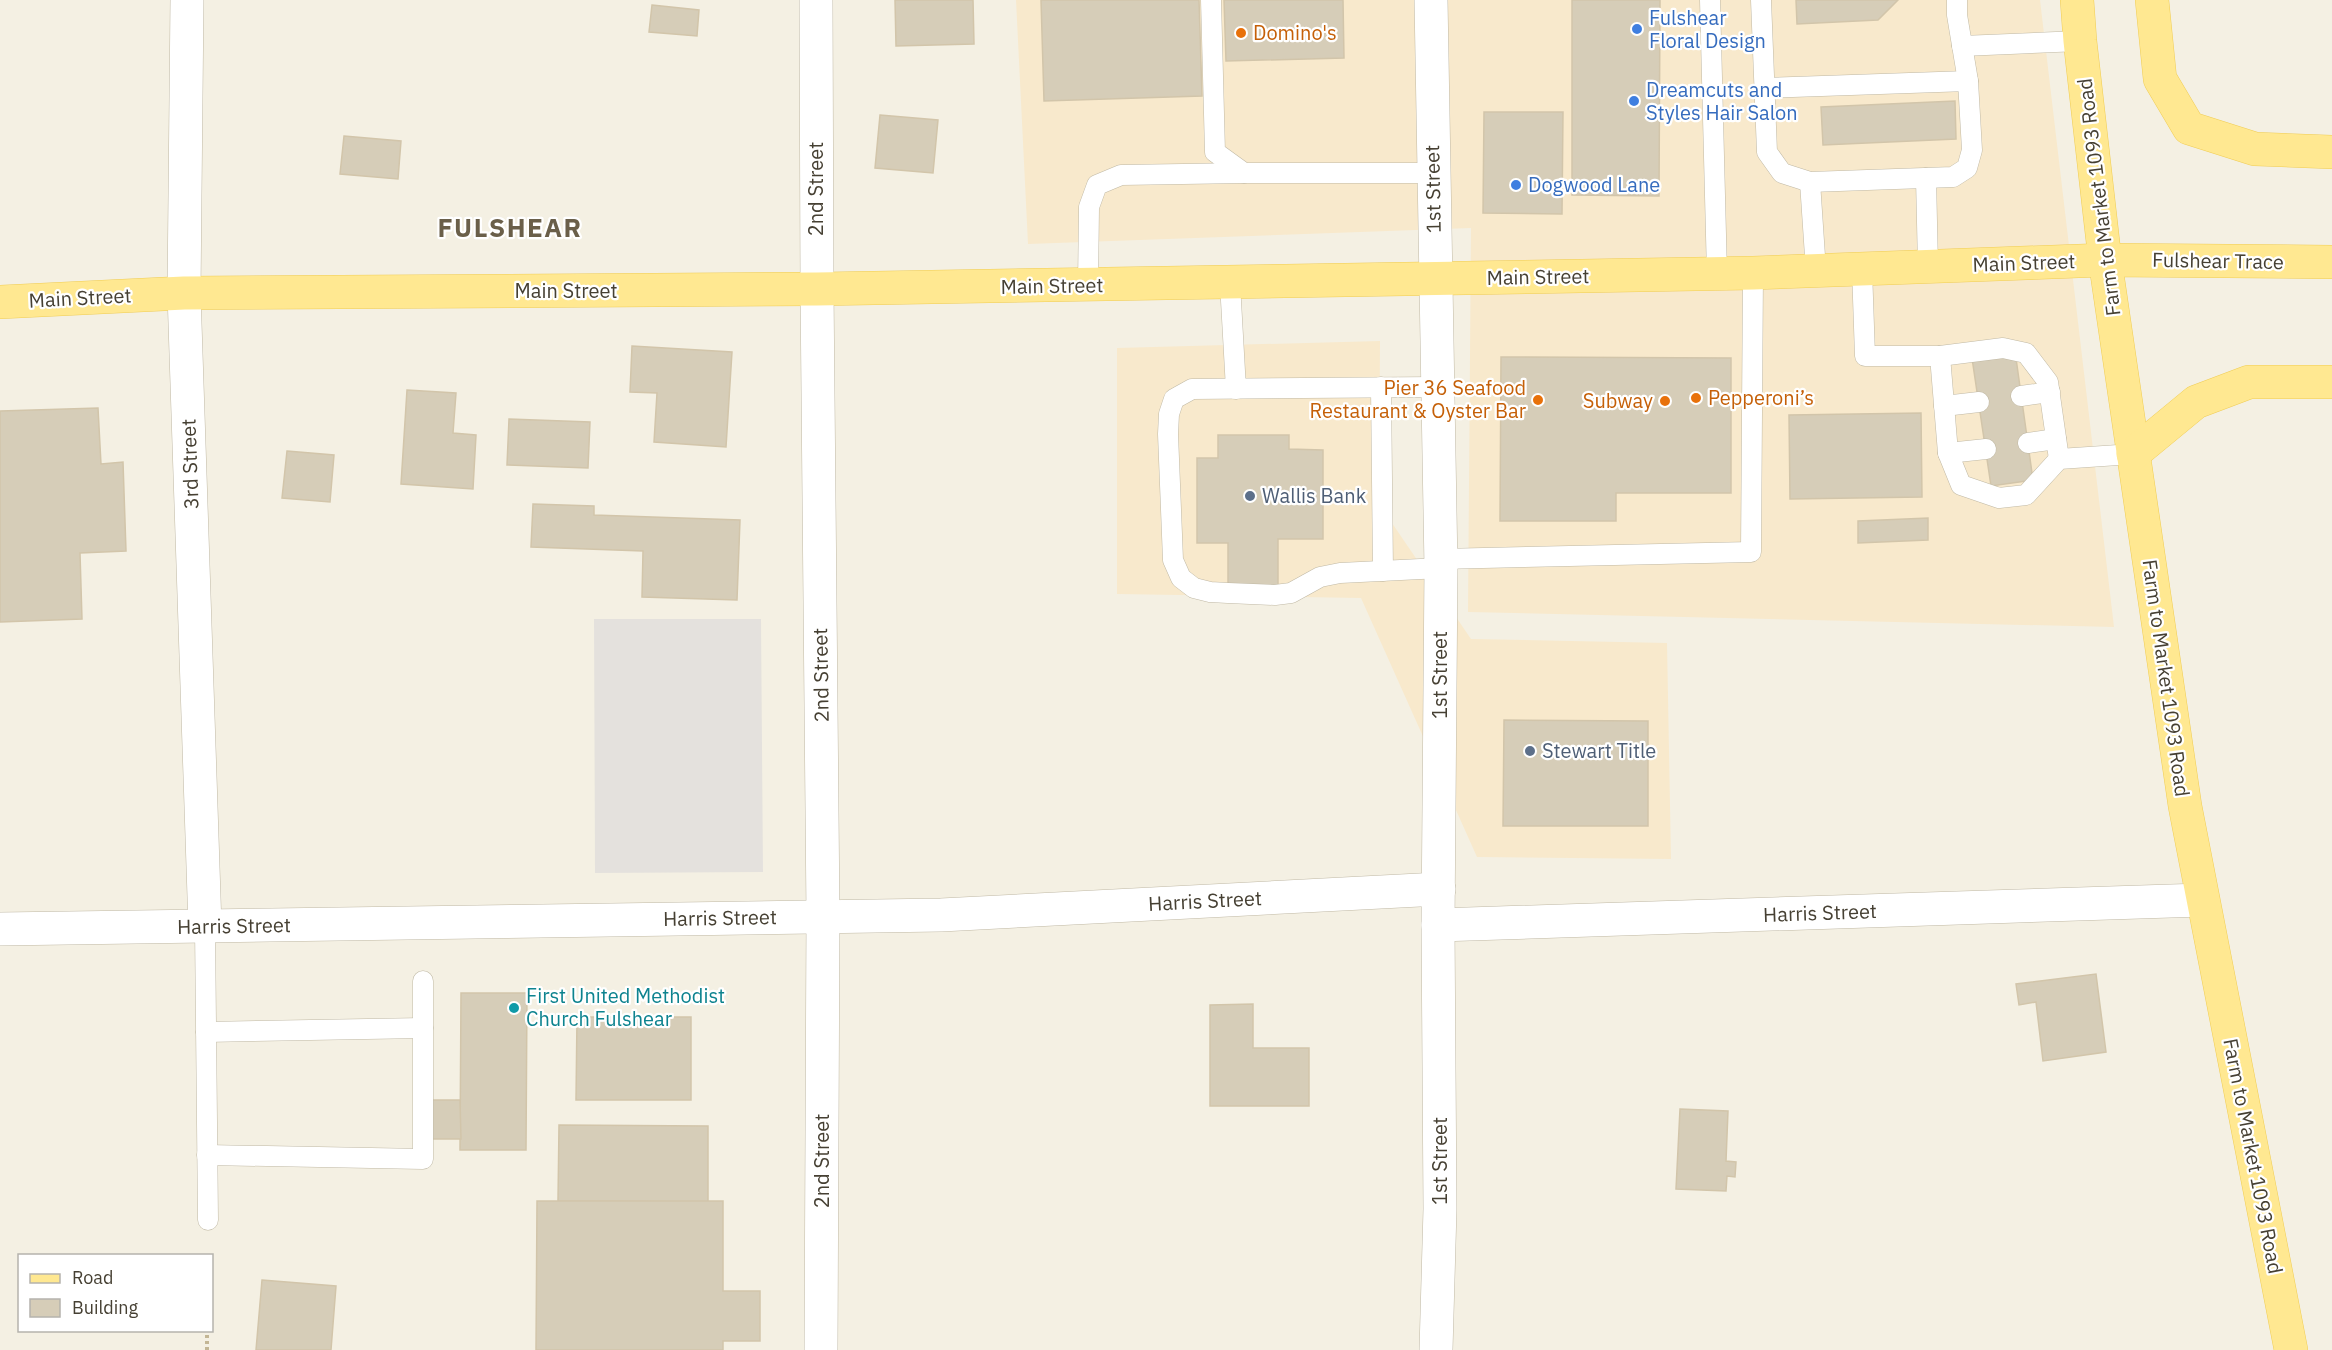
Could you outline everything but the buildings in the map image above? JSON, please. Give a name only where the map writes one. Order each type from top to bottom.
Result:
[{"type":"main road","name":"Farm to Market 1093 Road","points":[[2077,0],[2104,260],[2185,806],[2291,1350]]},
{"type":"main road","points":[[2152,0],[2160,79],[2189,128],[2255,149],[2332,152]]},
{"type":"main road","name":"Main Street","points":[[0,302],[184,293],[817,289],[1717,274],[2104,260]]},
{"type":"main road","name":"Fulshear Trace","points":[[2104,260],[2332,262]]},
{"type":"main road","points":[[2133,454],[2196,402],[2249,382],[2332,382]]},
{"type":"street","name":"3rd Street","points":[[187,0],[184,293],[205,927]]},
{"type":"street","name":"2nd Street","points":[[816,0],[823,915],[821,1350]]},
{"type":"street","name":"1st Street","points":[[1431,0],[1440,564],[1438,925],[1440,1209],[1436,1350]]},
{"type":"street","name":"Harris Street","points":[[0,929],[940,915],[1439,889]]},
{"type":"street","name":"Harris Street","points":[[1438,925],[2202,900]]},
{"type":"lane","points":[[1211,0],[1215,152],[1244,173]]},
{"type":"lane","points":[[1710,0],[1717,274]]},
{"type":"lane","points":[[1761,0],[1767,152],[1782,173],[1810,182],[1953,177],[1966,168],[1972,150],[1968,81],[1957,15],[1957,0]]},
{"type":"lane","points":[[1962,46],[2080,41]]},
{"type":"lane","points":[[1765,88],[1968,81]]},
{"type":"lane","points":[[1088,285],[1089,207],[1097,184],[1121,175],[1433,173]]},
{"type":"lane","points":[[1926,178],[1928,267]]},
{"type":"lane","points":[[1810,182],[1816,271]]},
{"type":"lane","points":[[1862,269],[1865,356],[1940,356],[2003,348],[2026,353],[2048,382],[2059,459]]},
{"type":"lane","points":[[1437,387],[1192,389],[1174,399],[1169,414],[1173,560],[1181,578],[1194,588],[1210,592],[1275,595],[1291,593],[1320,577],[1340,573],[1383,571],[1440,564],[1751,552],[1753,273]]},
{"type":"lane","points":[[1230,283],[1236,389]]},
{"type":"lane","points":[[1940,356],[1948,453],[1961,485],[1999,498],[2026,495],[2059,459],[2133,454]]},
{"type":"lane","points":[[1381,387],[1383,571]]},
{"type":"lane","points":[[2021,396],[2050,392]]},
{"type":"lane","points":[[1944,406],[1979,402]]},
{"type":"lane","points":[[2028,443],[2056,439]]},
{"type":"lane","points":[[1948,453],[1986,449]]},
{"type":"lane","points":[[205,927],[208,1220]]},
{"type":"lane","points":[[207,1155],[423,1159],[423,981]]},
{"type":"lane","points":[[206,1032],[423,1028]]},
{"type":"path","points":[[207,1332],[207,1350]]},
{"type":"shaded area","points":[[1016,0],[2040,0],[2114,627],[1468,612],[1471,228],[1028,244]]},
{"type":"shaded area","points":[[1380,341],[1379,504],[1471,639],[1667,643],[1671,859],[1477,857],[1361,598],[1117,594],[1117,348]]},
{"type":"shaded area","points":[[594,619],[761,619],[763,872],[595,873]]},
{"type":"place","name":"Fulshear Floral Design","points":[[1637,29]]},
{"type":"place","name":"Domino's","points":[[1241,33]]},
{"type":"place","name":"Dreamcuts and Styles Hair Salon","points":[[1634,101]]},
{"type":"place","name":"Dogwood Lane","points":[[1516,185]]},
{"type":"place","name":"Pepperoni’s","points":[[1696,398]]},
{"type":"place","name":"Pier 36 Seafood Restaurant & Oyster Bar","points":[[1538,400]]},
{"type":"place","name":"Subway","points":[[1665,401]]},
{"type":"place","name":"Wallis Bank","points":[[1250,496]]},
{"type":"place","name":"Stewart Title","points":[[1530,751]]},
{"type":"place","name":"First United Methodist Church Fulshear","points":[[514,1008]]},
{"type":"district","name":"FULSHEAR","points":[[510,228]]}]
